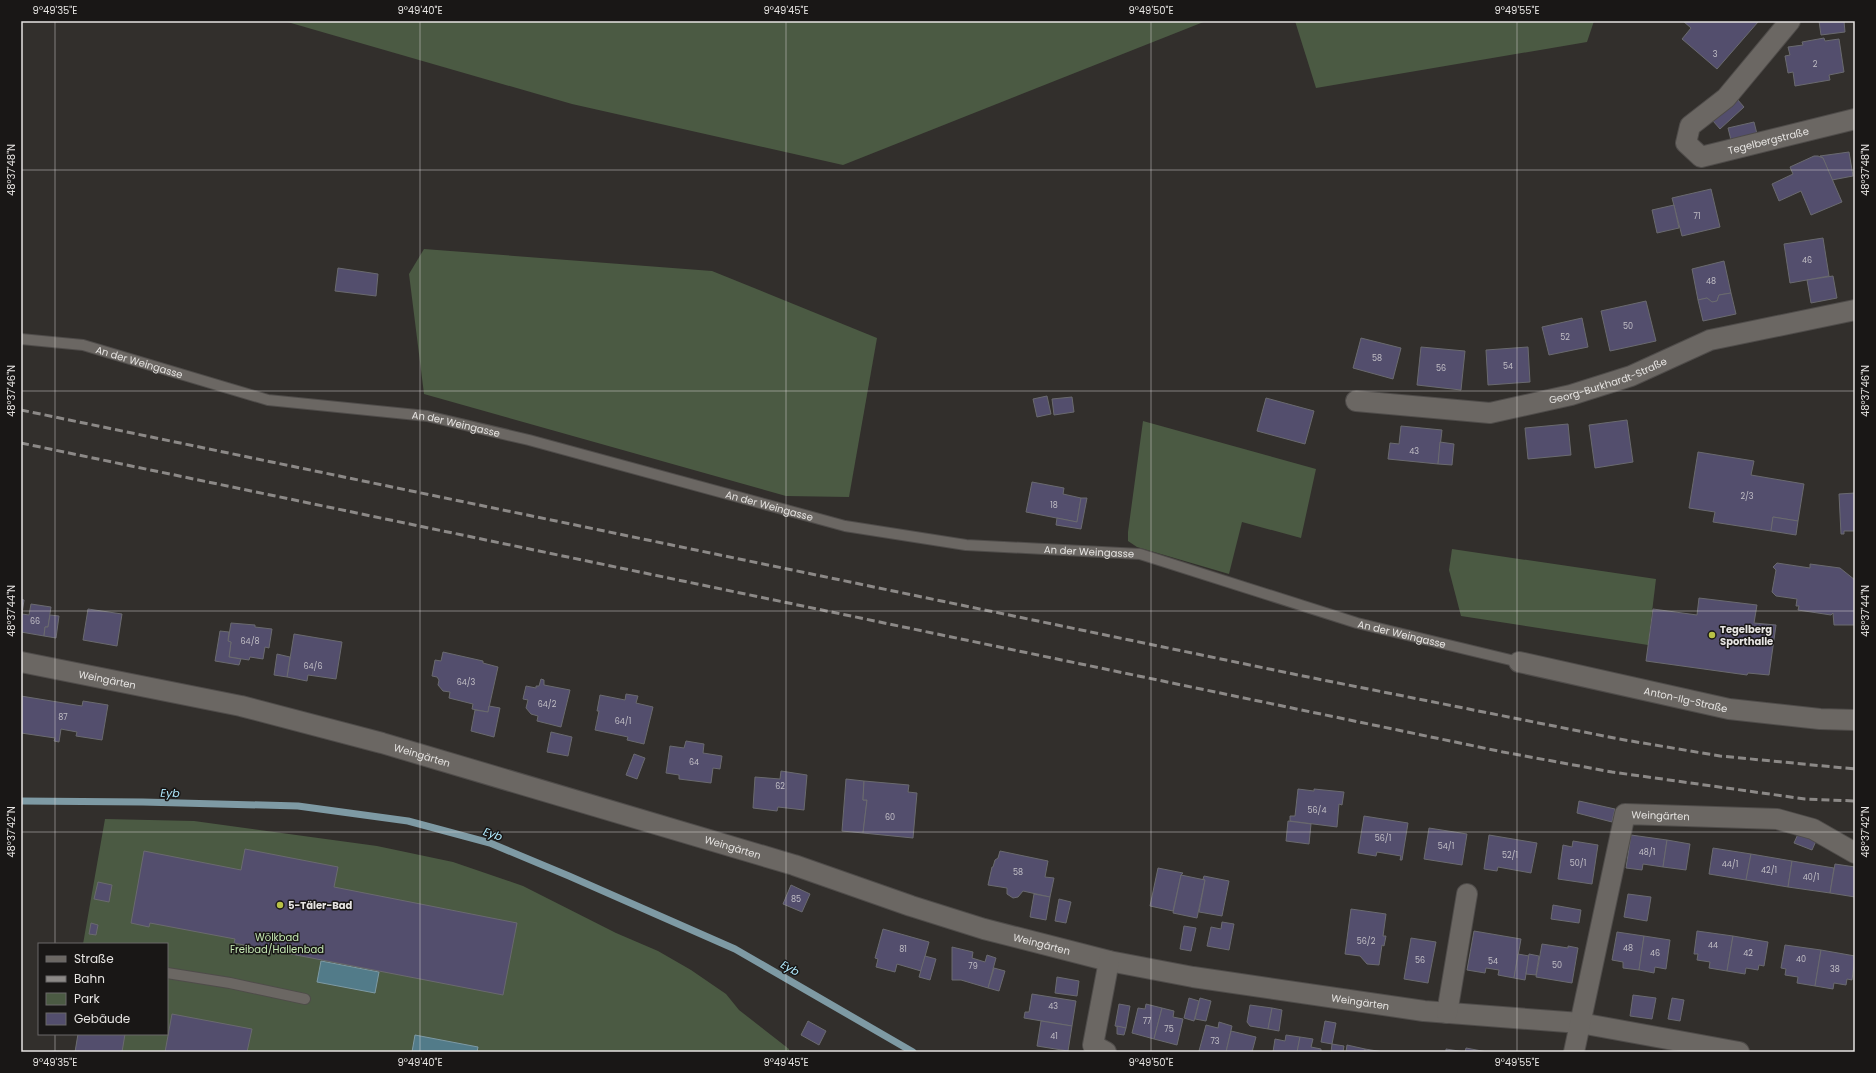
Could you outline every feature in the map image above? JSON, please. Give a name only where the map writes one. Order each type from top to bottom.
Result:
[{"type":"street","name":"Tegelbergstraße","points":[[1790,21],[1726,98],[1690,126],[1686,143],[1701,157],[1855,119]]},
{"type":"street","name":"Georg-Burkhardt-Straße","points":[[1356,401],[1490,413],[1571,395],[1631,376],[1710,340],[1855,310]]},
{"type":"street","name":"Weingärten","points":[[21,662],[240,706],[382,743],[794,865],[911,906],[984,929],[1109,961],[1193,978],[1447,1013],[1580,1023],[1739,1052]]},
{"type":"street","name":"Anton-Ilg-Straße","points":[[1520,662],[1729,709],[1820,719],[1855,720]]},
{"type":"street","name":"Weingärten","points":[[1580,1023],[1625,814],[1777,820],[1813,829],[1855,853]]},
{"type":"street","points":[[1447,1013],[1467,894]]},
{"type":"street","points":[[1106,1052],[1093,1045],[1109,961]]},
{"type":"street","points":[[1574,1052],[1580,1023]]},
{"type":"lane","name":"An der Weingasse","points":[[21,339],[83,345],[268,400],[427,416],[530,440],[845,526],[966,545],[1140,554],[1357,623],[1520,662]]},
{"type":"lane","points":[[168,973],[230,983],[305,999]]},
{"type":"green space","points":[[284,21],[1206,21],[843,165],[572,104]]},
{"type":"green space","points":[[1295,21],[1594,21],[1587,42],[1316,88]]},
{"type":"green space","points":[[424,249],[712,271],[877,338],[849,497],[786,496],[424,394],[409,274]]},
{"type":"green space","points":[[1143,421],[1316,469],[1301,538],[1242,522],[1229,574],[1137,547],[1128,541]]},
{"type":"green space","points":[[1452,549],[1656,579],[1648,645],[1461,616],[1449,570]]},
{"type":"green space","name":"Wölkbad Freibad/Hallenbad","points":[[105,819],[194,821],[377,846],[453,862],[523,886],[616,933],[658,951],[691,970],[726,994],[739,1010],[789,1049],[789,1052],[75,1052],[78,1035],[168,1035],[168,943],[83,943]]},
{"type":"water","points":[[321,961],[379,972],[375,993],[317,982]]},
{"type":"water","points":[[415,1035],[478,1047],[477,1052],[412,1052]]},
{"type":"building","points":[[1683,21],[1758,22],[1717,69],[1682,39],[1691,28]]},
{"type":"building","points":[[1819,21],[1844,21],[1845,32],[1821,35]]},
{"type":"building","points":[[1824,38],[1825,41],[1839,39],[1844,72],[1829,75],[1830,80],[1795,86],[1793,72],[1788,73],[1785,56],[1790,55],[1788,47],[1803,45],[1802,42]]},
{"type":"building","points":[[1737,99],[1744,107],[1720,129],[1713,121]]},
{"type":"building","points":[[1754,122],[1758,138],[1732,144],[1728,128]]},
{"type":"building","points":[[1849,152],[1853,176],[1832,180],[1823,158],[1820,156]]},
{"type":"building","points":[[1814,156],[1823,158],[1842,202],[1811,215],[1801,191],[1779,201],[1772,184],[1793,174],[1790,167]]},
{"type":"building","points":[[1711,189],[1720,227],[1682,236],[1672,198]]},
{"type":"building","points":[[1674,205],[1679,228],[1657,233],[1652,210]]},
{"type":"building","points":[[1823,238],[1829,276],[1790,283],[1784,244]]},
{"type":"building","points":[[1724,261],[1731,293],[1719,295],[1717,301],[1712,302],[1707,298],[1698,300],[1692,269]]},
{"type":"building","points":[[338,268],[378,274],[376,296],[335,291]]},
{"type":"building","points":[[1833,276],[1837,298],[1811,303],[1807,280]]},
{"type":"building","points":[[1731,293],[1736,314],[1703,321],[1698,300],[1707,298],[1712,302],[1717,301],[1719,295]]},
{"type":"building","points":[[1646,301],[1656,341],[1610,351],[1601,311]]},
{"type":"building","points":[[1582,318],[1588,347],[1549,355],[1542,327]]},
{"type":"building","points":[[1361,338],[1401,348],[1393,379],[1353,368]]},
{"type":"building","points":[[1421,347],[1465,351],[1461,390],[1417,385]]},
{"type":"building","points":[[1528,347],[1530,382],[1488,385],[1486,350]]},
{"type":"building","points":[[1047,396],[1051,414],[1037,417],[1033,399]]},
{"type":"building","points":[[1072,397],[1074,412],[1054,415],[1052,399]]},
{"type":"building","points":[[1266,398],[1314,411],[1305,444],[1257,431]]},
{"type":"building","points":[[1627,420],[1633,462],[1595,468],[1589,425]]},
{"type":"building","points":[[1568,424],[1571,455],[1528,459],[1525,428]]},
{"type":"building","points":[[1401,426],[1442,430],[1438,464],[1388,459],[1390,443],[1399,444]]},
{"type":"building","points":[[1440,442],[1454,444],[1452,465],[1438,464]]},
{"type":"building","points":[[1698,452],[1754,461],[1751,475],[1804,484],[1798,521],[1773,517],[1771,531],[1713,522],[1715,512],[1689,508]]},
{"type":"building","points":[[1032,482],[1064,488],[1063,494],[1081,498],[1077,522],[1026,512]]},
{"type":"building","points":[[1855,493],[1855,531],[1844,531],[1844,534],[1841,534],[1839,494]]},
{"type":"building","points":[[1081,498],[1087,498],[1081,529],[1056,525],[1057,518],[1077,522]]},
{"type":"building","points":[[1773,517],[1798,521],[1796,535],[1771,531]]},
{"type":"building","points":[[1777,563],[1810,568],[1810,564],[1840,568],[1855,580],[1855,625],[1834,625],[1833,613],[1831,615],[1798,610],[1799,606],[1796,606],[1797,599],[1776,596],[1772,592],[1776,570],[1773,567]]},
{"type":"building","name":"Tegelberg Sporthalle","points":[[1699,598],[1757,605],[1754,623],[1776,625],[1769,675],[1748,673],[1747,675],[1646,661],[1653,609],[1697,615]]},
{"type":"building","points":[[21,599],[24,600],[22,614],[29,615],[31,604],[51,607],[48,627],[45,627],[44,636],[21,632]]},
{"type":"building","points":[[88,609],[122,614],[117,646],[83,640]]},
{"type":"building","points":[[50,615],[59,616],[56,638],[44,636],[45,627],[48,627]]},
{"type":"building","points":[[231,623],[255,625],[255,627],[272,629],[269,648],[265,647],[263,659],[250,657],[249,660],[229,657],[231,642],[228,641]]},
{"type":"building","points":[[220,631],[229,632],[228,641],[231,642],[229,657],[241,659],[239,665],[215,661]]},
{"type":"building","points":[[294,634],[342,642],[336,679],[308,675],[307,681],[287,677]]},
{"type":"building","points":[[443,652],[483,661],[483,663],[498,667],[488,712],[472,709],[473,704],[449,698],[450,692],[443,691],[438,685],[439,680],[437,677],[432,676],[435,660],[441,661]]},
{"type":"building","points":[[277,654],[290,657],[287,677],[274,675]]},
{"type":"building","points":[[541,679],[544,680],[544,685],[570,690],[561,727],[537,721],[538,716],[531,714],[526,708],[528,700],[523,699],[526,686],[536,688],[536,686],[539,686]]},
{"type":"building","points":[[626,694],[638,696],[636,703],[653,707],[644,744],[627,740],[628,737],[595,730],[599,711],[597,711],[600,695],[625,700]]},
{"type":"building","points":[[21,696],[82,706],[83,701],[108,705],[102,740],[76,736],[77,732],[61,729],[59,742],[54,741],[55,738],[21,733]]},
{"type":"building","points":[[489,706],[500,708],[494,737],[471,731],[475,710],[488,712]]},
{"type":"building","points":[[551,732],[572,737],[568,756],[547,752]]},
{"type":"building","points":[[686,741],[704,744],[703,753],[722,756],[720,769],[713,768],[711,783],[679,779],[679,775],[666,773],[670,746],[684,748]]},
{"type":"building","points":[[634,754],[645,758],[637,779],[626,775]]},
{"type":"building","points":[[781,771],[807,775],[804,810],[778,807],[777,811],[753,808],[755,777],[780,779]]},
{"type":"building","points":[[846,779],[864,781],[863,800],[867,800],[863,833],[842,831]]},
{"type":"building","points":[[864,781],[909,785],[908,792],[917,793],[913,838],[863,833],[867,800],[863,800]]},
{"type":"building","points":[[1298,789],[1344,792],[1342,805],[1339,804],[1337,827],[1290,821],[1290,816],[1295,816]]},
{"type":"building","points":[[1579,801],[1615,809],[1612,822],[1577,813]]},
{"type":"building","points":[[1364,816],[1408,823],[1402,860],[1400,860],[1401,856],[1377,852],[1376,856],[1358,853]]},
{"type":"building","points":[[1288,821],[1311,824],[1309,844],[1286,841]]},
{"type":"building","points":[[1429,828],[1467,834],[1462,865],[1424,859]]},
{"type":"building","points":[[1798,834],[1816,841],[1812,850],[1794,843]]},
{"type":"building","points":[[1489,835],[1537,843],[1531,873],[1498,867],[1497,871],[1484,869]]},
{"type":"building","points":[[1631,835],[1667,840],[1663,867],[1643,864],[1642,870],[1626,868]]},
{"type":"building","points":[[1667,840],[1690,844],[1686,870],[1663,867]]},
{"type":"building","points":[[1573,841],[1598,845],[1592,884],[1558,879],[1563,845],[1572,847]]},
{"type":"building","points":[[1713,848],[1751,854],[1746,880],[1709,874]]},
{"type":"building","name":"5-Täler-Bad","points":[[245,849],[338,867],[334,887],[517,923],[503,995],[234,943],[235,939],[150,923],[149,927],[131,923],[144,851],[241,870]]},
{"type":"building","points":[[1000,851],[1048,861],[1045,877],[1054,878],[1050,897],[1023,891],[1018,897],[1013,898],[1007,894],[1007,888],[988,885],[992,867],[995,860],[998,858]]},
{"type":"building","points":[[1751,854],[1792,861],[1788,887],[1746,880]]},
{"type":"building","points":[[1792,861],[1834,868],[1830,893],[1788,887]]},
{"type":"building","points":[[1835,864],[1855,867],[1855,897],[1830,893]]},
{"type":"building","points":[[1158,868],[1183,873],[1181,875],[1173,911],[1150,906]]},
{"type":"building","points":[[1181,875],[1205,880],[1197,918],[1173,913]]},
{"type":"building","points":[[1204,876],[1229,881],[1222,916],[1199,912],[1205,880],[1203,879]]},
{"type":"building","points":[[98,882],[112,885],[109,902],[94,899]]},
{"type":"building","points":[[791,885],[810,894],[802,912],[783,904]]},
{"type":"building","points":[[1034,894],[1050,897],[1046,920],[1030,917]]},
{"type":"building","points":[[1628,894],[1651,897],[1647,921],[1624,917]]},
{"type":"building","points":[[1059,899],[1071,902],[1066,923],[1055,921]]},
{"type":"building","points":[[1553,905],[1581,910],[1579,923],[1551,919]]},
{"type":"building","points":[[1351,909],[1386,914],[1383,936],[1386,936],[1384,946],[1382,945],[1379,965],[1367,964],[1360,956],[1345,954]]},
{"type":"building","points":[[1222,922],[1234,924],[1229,950],[1207,946],[1211,927],[1221,929]]},
{"type":"building","points":[[91,923],[98,925],[96,935],[89,934]]},
{"type":"building","points":[[1184,926],[1196,928],[1191,951],[1180,949]]},
{"type":"building","points":[[883,929],[929,942],[921,971],[897,964],[895,972],[876,967],[878,959],[875,958]]},
{"type":"building","points":[[1474,931],[1521,939],[1514,978],[1498,975],[1499,970],[1486,968],[1485,973],[1467,970]]},
{"type":"building","points":[[1697,931],[1733,936],[1727,971],[1709,968],[1710,962],[1697,960],[1698,954],[1694,954]]},
{"type":"building","points":[[1617,932],[1644,936],[1639,970],[1623,968],[1623,962],[1612,960]]},
{"type":"building","points":[[1644,936],[1670,940],[1666,969],[1655,967],[1654,973],[1639,970]]},
{"type":"building","points":[[1733,936],[1768,942],[1764,966],[1759,965],[1758,970],[1746,968],[1745,974],[1727,971]]},
{"type":"building","points":[[1411,938],[1436,942],[1428,983],[1404,979]]},
{"type":"building","points":[[1542,944],[1578,948],[1572,983],[1536,977]]},
{"type":"building","points":[[1785,945],[1821,950],[1815,986],[1797,983],[1798,977],[1785,975],[1786,969],[1781,968]]},
{"type":"building","points":[[952,947],[973,952],[972,958],[985,962],[987,955],[996,958],[988,988],[961,980],[952,980]]},
{"type":"building","points":[[1821,950],[1855,956],[1852,980],[1847,979],[1846,985],[1834,983],[1833,989],[1815,986]]},
{"type":"building","points":[[1518,954],[1529,956],[1525,980],[1514,978]]},
{"type":"building","points":[[1529,954],[1539,956],[1536,975],[1526,974]]},
{"type":"building","points":[[925,956],[936,959],[930,980],[919,977]]},
{"type":"building","points":[[994,968],[1005,971],[999,991],[988,988]]},
{"type":"building","points":[[1057,977],[1079,981],[1077,996],[1055,993]]},
{"type":"building","points":[[1032,994],[1076,1001],[1072,1026],[1024,1018],[1025,1012],[1029,1012]]},
{"type":"building","points":[[1633,995],[1656,998],[1652,1019],[1630,1016]]},
{"type":"building","points":[[1189,998],[1199,1001],[1194,1021],[1184,1018]]},
{"type":"building","points":[[1200,998],[1211,1001],[1206,1021],[1195,1019]]},
{"type":"building","points":[[1672,998],[1684,1000],[1680,1021],[1668,1019]]},
{"type":"building","points":[[1119,1004],[1130,1006],[1126,1028],[1115,1026]]},
{"type":"building","points":[[1146,1004],[1162,1008],[1154,1039],[1132,1033],[1138,1008],[1145,1009]]},
{"type":"building","points":[[1250,1005],[1272,1008],[1268,1029],[1250,1026],[1247,1022]]},
{"type":"building","points":[[1162,1008],[1174,1011],[1173,1017],[1183,1019],[1177,1045],[1154,1039]]},
{"type":"building","points":[[1272,1008],[1282,1010],[1279,1031],[1268,1029]]},
{"type":"building","points":[[172,1014],[252,1029],[247,1052],[165,1052]]},
{"type":"building","points":[[808,1021],[826,1031],[819,1045],[801,1035]]},
{"type":"building","points":[[1041,1021],[1072,1026],[1068,1051],[1037,1046]]},
{"type":"building","points":[[1325,1021],[1336,1023],[1332,1044],[1321,1042]]},
{"type":"building","points":[[1219,1022],[1232,1026],[1226,1052],[1199,1051],[1206,1025],[1218,1028]]},
{"type":"building","points":[[1117,1026],[1126,1028],[1124,1035],[1117,1034]]},
{"type":"building","points":[[1231,1031],[1256,1037],[1252,1052],[1226,1052]]},
{"type":"building","points":[[78,1035],[125,1035],[122,1052],[75,1052]]},
{"type":"building","points":[[1286,1035],[1300,1037],[1297,1052],[1273,1052],[1275,1039],[1285,1041]]},
{"type":"building","points":[[1300,1037],[1313,1039],[1311,1047],[1321,1049],[1321,1052],[1297,1052]]},
{"type":"building","points":[[1332,1044],[1344,1046],[1343,1052],[1331,1052]]},
{"type":"building","points":[[1347,1045],[1365,1049],[1365,1052],[1346,1052]]},
{"type":"building","points":[[1466,1048],[1487,1052],[1465,1052]]},
{"type":"building","points":[[1365,1049],[1383,1052],[1365,1052]]},
{"type":"building","points":[[1446,1049],[1465,1052],[1446,1052]]},
{"type":"waterway","name":"Eyb","points":[[21,801],[143,802],[298,806],[408,821],[490,843],[735,949],[913,1052]]},
{"type":"railway","points":[[21,410],[1303,676],[1619,739],[1720,756],[1855,769]]},
{"type":"railway","points":[[21,443],[1503,752],[1612,772],[1805,799],[1855,801]]},
{"type":"place","name":"Tegelberg Sporthalle","points":[[1712,635]]},
{"type":"place","name":"5-Täler-Bad","points":[[280,905]]}]
